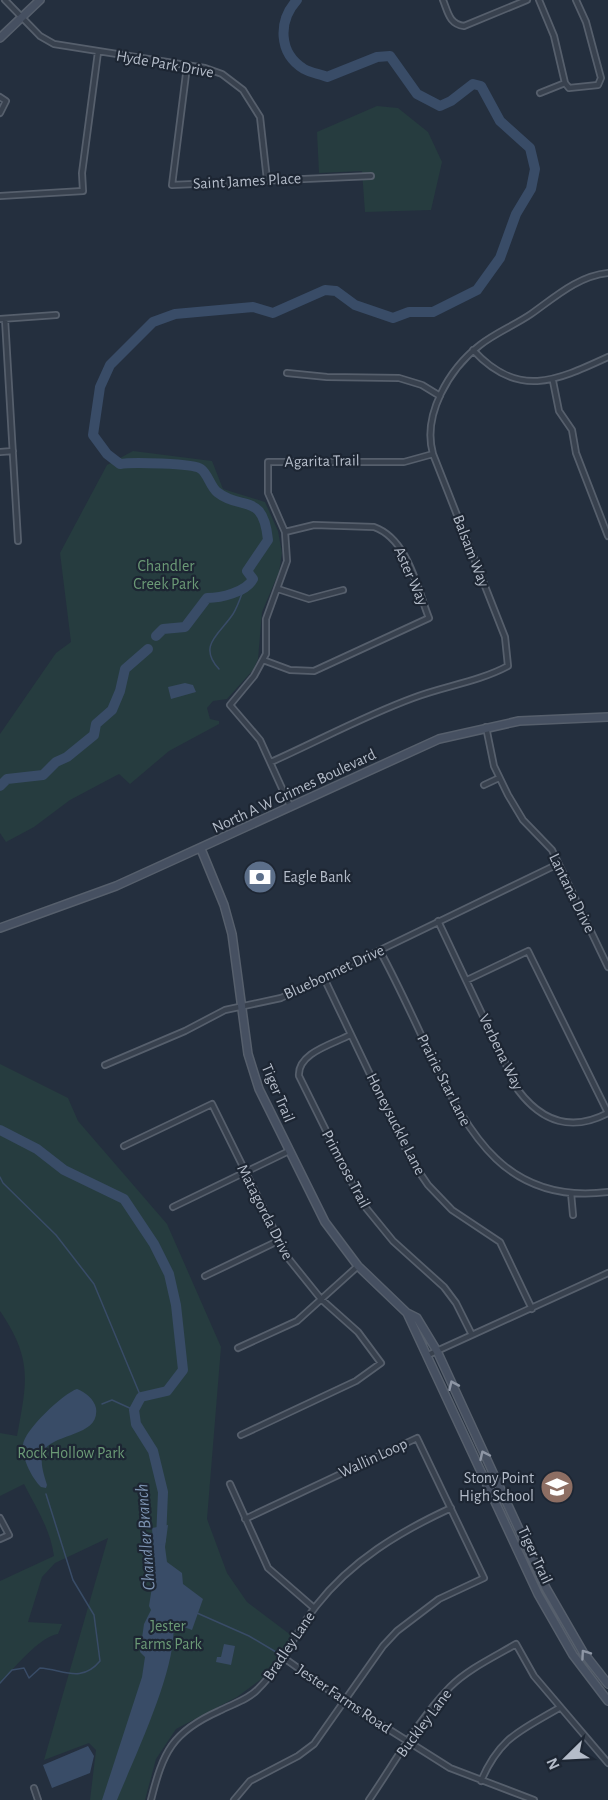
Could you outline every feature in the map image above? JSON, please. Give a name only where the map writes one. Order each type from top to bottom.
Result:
[{"type":"street","name":"Hyde Park Drive","points":[[5,0],[40,36],[54,44],[205,68],[222,74],[243,90],[253,104],[263,131],[267,180]]},
{"type":"street","points":[[0,38],[40,0]]},
{"type":"street","points":[[443,0],[450,20],[456,25],[464,26],[527,0]]},
{"type":"street","points":[[539,0],[554,36],[565,83],[569,88],[593,87],[598,85],[601,78],[586,22],[576,0]]},
{"type":"street","points":[[0,196],[83,191],[82,172],[98,52]]},
{"type":"street","name":"Saint James Place","points":[[187,66],[172,185],[371,176]]},
{"type":"street","points":[[540,93],[551,86],[565,83]]},
{"type":"street","points":[[0,97],[6,101],[0,113]]},
{"type":"street","name":"Balsam Way","points":[[271,762],[403,702],[459,682],[487,677],[507,666],[505,637],[433,454],[429,428],[433,409],[473,350],[582,280],[608,273]]},
{"type":"street","points":[[18,541],[2,319],[56,315]]},
{"type":"street","points":[[473,350],[494,371],[506,377],[554,381],[608,357]]},
{"type":"street","points":[[287,373],[327,377],[399,378],[422,385],[440,396]]},
{"type":"street","points":[[554,381],[559,411],[572,430],[576,453],[608,536]]},
{"type":"street","points":[[0,452],[13,451]]},
{"type":"street","name":"Agarita Trail","points":[[290,806],[260,740],[230,705],[254,676],[263,660],[266,650],[266,619],[287,561],[285,532],[268,493],[268,462],[404,462],[433,454]]},
{"type":"street","name":"Aster Way","points":[[263,660],[290,670],[314,671],[429,618],[401,550],[388,534],[374,528],[314,525],[285,532]]},
{"type":"street","points":[[278,589],[309,599],[343,590]]},
{"type":"street","name":"North A W Grimes Boulevard","points":[[0,927],[116,886],[439,740],[519,721],[608,717]]},
{"type":"street","name":"Lantana Drive","points":[[486,727],[492,759],[499,778],[523,820],[552,849],[608,967]]},
{"type":"street","points":[[484,785],[499,778]]},
{"type":"street","name":"Tiger Trail","points":[[201,849],[220,894],[232,934],[253,1073],[289,1151],[325,1222],[358,1266],[407,1313],[417,1318],[437,1351],[546,1588],[583,1652],[608,1684]]},
{"type":"street","name":"Bluebonnet Drive","points":[[105,1065],[184,1031],[212,1015],[241,1005],[282,998],[558,864]]},
{"type":"street","name":"Verbena Way","points":[[438,921],[518,1090],[535,1110],[549,1119],[570,1124],[588,1122],[608,1113]]},
{"type":"street","name":"Prairie Star Lane","points":[[380,951],[454,1104],[478,1141],[495,1159],[519,1175],[546,1187],[571,1193],[608,1192]]},
{"type":"street","points":[[467,980],[528,951],[608,1113]]},
{"type":"street","name":"Honeysuckle Lane","points":[[324,978],[415,1167],[452,1210],[500,1242],[532,1308]]},
{"type":"street","name":"Primrose Trail","points":[[350,1035],[305,1058],[299,1066],[299,1076],[362,1203],[393,1241],[444,1287],[472,1335]]},
{"type":"street","name":"Matagorda Drive","points":[[124,1146],[212,1104],[278,1241],[300,1276],[321,1299],[358,1332],[381,1363],[356,1381],[241,1434]]},
{"type":"street","points":[[173,1207],[289,1151]]},
{"type":"street","points":[[571,1193],[573,1215]]},
{"type":"street","points":[[205,1276],[278,1241]]},
{"type":"street","points":[[238,1348],[297,1321],[358,1266]]},
{"type":"street","points":[[428,1355],[608,1274]]},
{"type":"street","name":"Tiger Trail","points":[[407,1313],[538,1594],[573,1655],[608,1701]]},
{"type":"street","name":"Wallin Loop","points":[[245,1519],[417,1438],[484,1578],[439,1599],[397,1631],[344,1701]]},
{"type":"street","points":[[230,1484],[268,1568],[314,1608]]},
{"type":"street","name":"Bradley Lane","points":[[151,1800],[159,1768],[175,1738],[194,1722],[254,1693],[284,1658],[314,1608],[348,1572],[376,1548],[451,1508]]},
{"type":"street","points":[[0,1518],[9,1534],[0,1539]]},
{"type":"street","name":"Buckley Lane","points":[[369,1800],[408,1742],[451,1686],[474,1668],[516,1644],[534,1676],[608,1763]]},
{"type":"street","name":"Jester Farms Road","points":[[284,1658],[344,1701],[450,1768],[534,1800]]},
{"type":"street","points":[[234,1800],[250,1781],[309,1749],[344,1701]]},
{"type":"street","points":[[481,1781],[499,1746],[516,1733],[559,1708]]},
{"type":"street","points":[[34,1788],[38,1800]]},
{"type":"green space","points":[[377,106],[398,108],[428,132],[442,162],[431,210],[365,212],[362,171],[319,173],[317,132]]},
{"type":"green space","name":"Chandler Creek Park","points":[[133,451],[212,461],[223,489],[265,502],[278,531],[282,553],[279,572],[262,612],[258,659],[253,670],[227,699],[213,701],[207,708],[210,719],[219,721],[219,724],[169,751],[130,784],[119,774],[70,800],[34,827],[6,842],[0,833],[0,734],[56,653],[71,642],[60,553],[107,465]]},
{"type":"green space","points":[[0,1064],[68,1098],[78,1121],[167,1224],[221,1347],[207,1519],[227,1573],[247,1602],[292,1636],[264,1677],[237,1697],[176,1729],[156,1759],[145,1800],[90,1800],[96,1750],[89,1743],[44,1760],[108,1538],[55,1563],[42,1577],[28,1622],[62,1624],[58,1634],[35,1647],[0,1684],[0,1581],[54,1556],[46,1527],[24,1484],[0,1496],[0,1433],[17,1436],[25,1371],[18,1343],[0,1311]]},
{"type":"water","points":[[185,683],[193,685],[196,692],[171,699],[168,687]]},
{"type":"water","points":[[77,1389],[93,1402],[96,1408],[95,1417],[85,1429],[45,1449],[42,1462],[47,1485],[46,1488],[41,1487],[34,1479],[26,1462],[23,1450],[25,1438],[46,1413],[63,1397]]},
{"type":"water","points":[[168,1525],[165,1547],[167,1562],[182,1573],[183,1584],[203,1599],[192,1630],[173,1623],[173,1641],[169,1662],[144,1737],[117,1800],[102,1800],[142,1677],[145,1657],[140,1652],[144,1624],[151,1610],[149,1606],[155,1568],[152,1528]]},
{"type":"water","points":[[224,1644],[235,1646],[231,1665],[216,1662],[217,1657],[221,1657]]},
{"type":"water","points":[[88,1746],[94,1756],[90,1773],[52,1788],[43,1765]]},
{"type":"waterway","name":"Chandler Branch","points":[[156,636],[163,629],[185,627],[207,598],[233,593],[250,584],[253,579],[247,571],[268,540],[265,525],[256,509],[226,498],[217,492],[201,469],[175,464],[120,464],[107,454],[93,435],[100,387],[110,365],[153,322],[175,314],[253,307],[273,313],[325,290],[336,291],[355,305],[393,318],[409,312],[433,312],[477,290],[500,258],[516,214],[531,189],[535,169],[530,148],[500,121],[481,86],[473,84],[451,101],[440,106],[417,94],[390,56],[377,57],[327,77],[304,69],[295,62],[285,46],[284,27],[286,17],[297,0]]},
{"type":"waterway","points":[[219,669],[213,661],[210,646],[235,611],[244,588]]},
{"type":"waterway","name":"Chandler Branch","points":[[0,786],[7,779],[43,775],[56,762],[67,757],[94,735],[96,724],[112,710],[120,691],[125,669],[148,649]]},
{"type":"waterway","name":"Chandler Branch","points":[[0,1130],[37,1149],[64,1170],[124,1199],[154,1244],[169,1274],[176,1305],[183,1370],[167,1391],[141,1397],[134,1410],[136,1424],[153,1451],[163,1492],[161,1540]]},
{"type":"waterway","points":[[0,1177],[3,1183],[56,1235],[94,1284],[141,1397]]},
{"type":"waterway","points":[[102,1404],[112,1400],[134,1410]]},
{"type":"waterway","points":[[0,1683],[12,1670],[24,1668],[29,1678],[40,1668],[78,1674],[93,1668],[100,1661],[94,1615],[73,1580],[46,1494]]},
{"type":"waterway","points":[[197,1613],[249,1636],[276,1652]]},
{"type":"place","name":"Eagle Bank","points":[[260,877]]},
{"type":"place","name":"Stony Point High School","points":[[557,1487]]},
{"type":"park label","name":"Rock Hollow Park","points":[[71,1453]]},
{"type":"park label","name":"Jester Farms Park","points":[[168,1635]]}]
